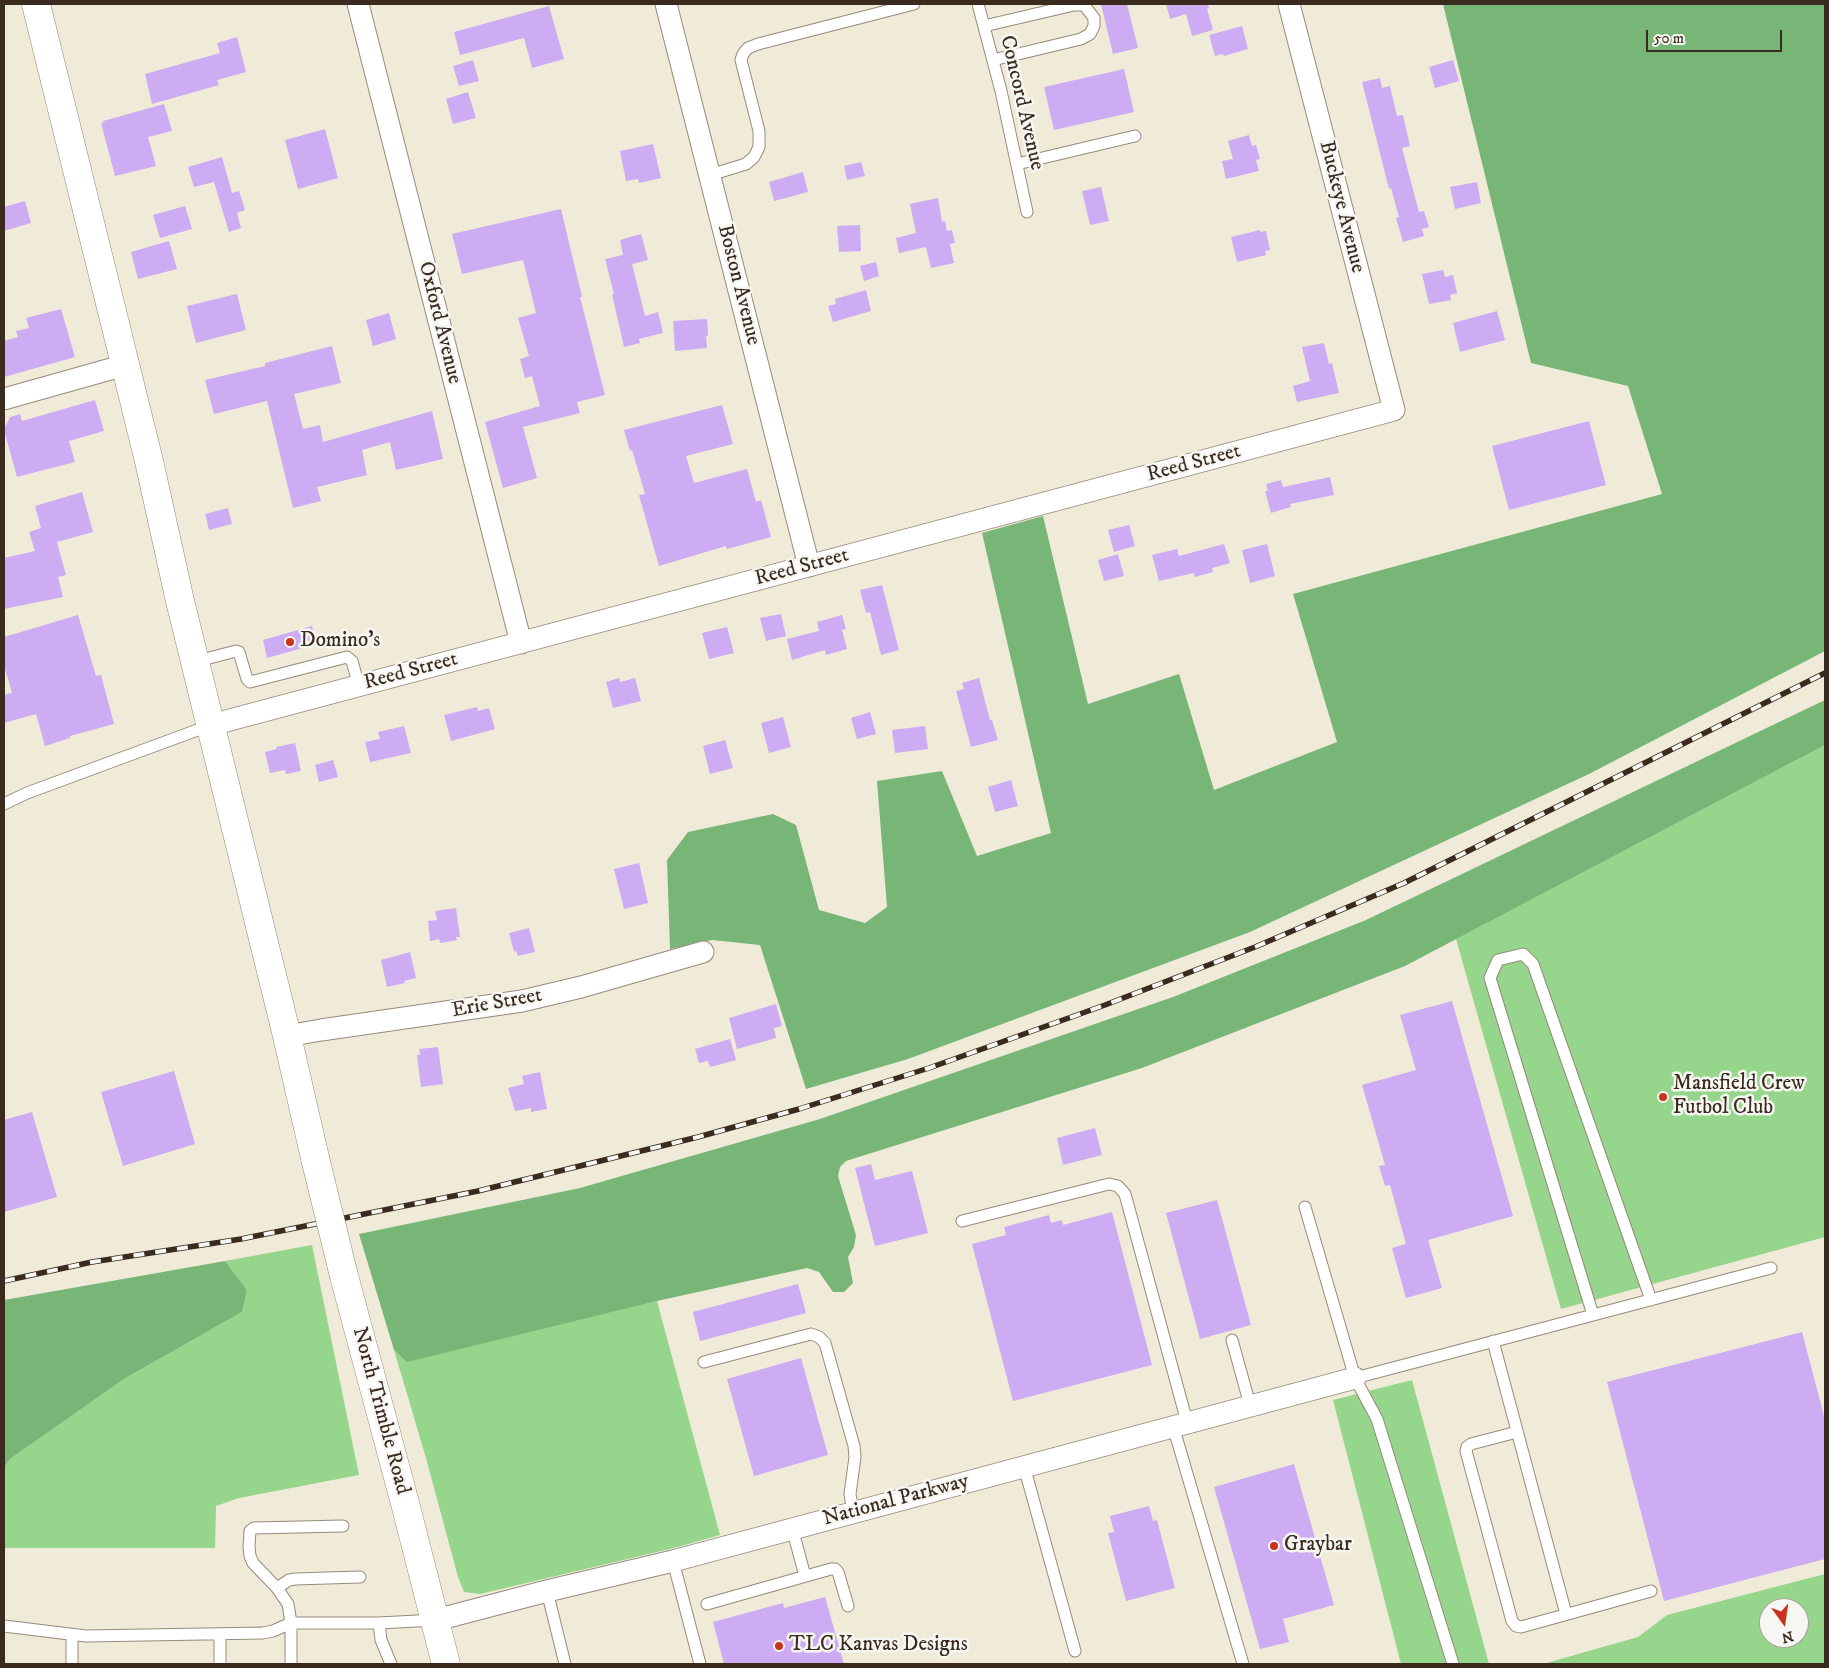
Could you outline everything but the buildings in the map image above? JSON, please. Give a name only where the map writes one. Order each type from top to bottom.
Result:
[{"type":"main road","name":"North Trimble Road","points":[[36,4],[149,461],[194,662],[287,1036],[344,1276],[436,1620],[446,1664]]},
{"type":"street","name":"Oxford Avenue","points":[[358,4],[521,643]]},
{"type":"street","name":"Boston Avenue","points":[[666,4],[809,566]]},
{"type":"street","name":"Buckeye Avenue","points":[[1289,4],[1394,410]]},
{"type":"street","points":[[4,399],[125,365]]},
{"type":"street","name":"Reed Street","points":[[211,726],[1394,410]]},
{"type":"street","name":"Erie Street","points":[[287,1036],[522,1002],[704,952]]},
{"type":"street","name":"National Parkway","points":[[436,1620],[673,1561],[1355,1378]]},
{"type":"lane","points":[[710,175],[746,164],[754,157],[759,147],[758,131],[741,60],[748,48],[914,4]]},
{"type":"lane","name":"Concord Avenue","points":[[978,4],[993,60],[1027,212]]},
{"type":"lane","points":[[984,26],[1074,5],[1084,5],[1094,18],[1094,26],[1090,34],[1081,39],[993,60]]},
{"type":"lane","points":[[1017,164],[1135,136]]},
{"type":"lane","points":[[194,662],[236,651],[240,654],[247,679],[250,682],[347,657],[352,661],[359,686]]},
{"type":"lane","points":[[4,804],[28,793],[211,726]]},
{"type":"lane","points":[[1593,1315],[1490,978],[1498,960],[1523,954],[1533,964],[1651,1300]]},
{"type":"lane","points":[[962,1221],[1109,1184],[1118,1186],[1125,1194],[1180,1424],[1243,1664]]},
{"type":"lane","points":[[1304,1207],[1355,1378],[1377,1419],[1453,1664]]},
{"type":"lane","points":[[1355,1378],[1771,1268]]},
{"type":"lane","points":[[704,1362],[810,1334],[819,1337],[825,1343],[854,1446],[855,1457],[850,1494],[854,1512]]},
{"type":"lane","points":[[1232,1340],[1250,1405]]},
{"type":"lane","points":[[1493,1342],[1566,1614]]},
{"type":"lane","points":[[1517,1432],[1471,1444],[1467,1447],[1466,1451],[1509,1612],[1516,1626],[1522,1627],[1651,1591]]},
{"type":"lane","points":[[1024,1466],[1075,1651]]},
{"type":"lane","points":[[291,1664],[291,1623],[288,1604],[277,1588],[258,1569],[250,1556],[250,1531],[254,1528],[343,1526]]},
{"type":"lane","points":[[792,1528],[805,1576]]},
{"type":"lane","points":[[673,1561],[700,1664]]},
{"type":"lane","points":[[707,1604],[835,1569],[838,1572],[848,1606]]},
{"type":"lane","points":[[277,1588],[294,1578],[360,1577]]},
{"type":"lane","points":[[547,1591],[565,1664]]},
{"type":"lane","points":[[4,1626],[72,1636],[220,1634],[263,1633],[291,1623],[380,1623],[436,1620]]},
{"type":"lane","points":[[380,1623],[381,1640],[391,1664]]},
{"type":"lane","points":[[220,1634],[220,1664]]},
{"type":"lane","points":[[72,1636],[72,1664]]},
{"type":"green space","points":[[1443,4],[1825,4],[1825,651],[1589,774],[1250,932],[908,1059],[806,1089],[760,945],[712,940],[670,949],[667,860],[688,832],[773,814],[796,825],[819,910],[865,923],[887,907],[877,781],[942,771],[977,856],[1051,833],[982,533],[1043,516],[1088,704],[1179,674],[1214,790],[1337,742],[1293,594],[1662,494],[1628,386],[1531,363]]},
{"type":"green space","points":[[1825,700],[1825,745],[1405,966],[1142,1068],[846,1161],[840,1167],[838,1176],[856,1235],[854,1247],[848,1257],[853,1283],[844,1292],[833,1292],[819,1272],[807,1268],[657,1301],[407,1362],[394,1350],[359,1234],[580,1188],[820,1119],[1173,997],[1366,920]]},
{"type":"green space","name":"Mansfield Crew Futbol Club","points":[[1825,745],[1825,1237],[1561,1309],[1456,939]]},
{"type":"green space","points":[[312,1245],[359,1475],[239,1498],[216,1506],[215,1548],[4,1548],[4,1468],[10,1459],[124,1379],[242,1312],[247,1290],[225,1261]]},
{"type":"green space","points":[[225,1261],[247,1290],[242,1312],[124,1379],[10,1459],[4,1468],[4,1300]]},
{"type":"green space","points":[[657,1301],[720,1535],[678,1547],[480,1594],[464,1592],[458,1577],[394,1350],[407,1361]]},
{"type":"green space","points":[[1412,1380],[1489,1664],[1401,1664],[1333,1400]]},
{"type":"green space","points":[[1825,1574],[1825,1664],[1543,1664],[1638,1637],[1667,1615]]},
{"type":"railway","points":[[4,1281],[92,1262],[241,1239],[478,1191],[698,1137],[799,1109],[929,1068],[1105,1005],[1255,947],[1404,883],[1825,673]]},
{"type":"place","name":"Domino's","points":[[290,642]]},
{"type":"place","name":"Mansfield Crew Futbol Club","points":[[1663,1097]]},
{"type":"place","name":"Graybar","points":[[1274,1546]]},
{"type":"place","name":"TLC Kanvas Designs","points":[[779,1646]]}]
